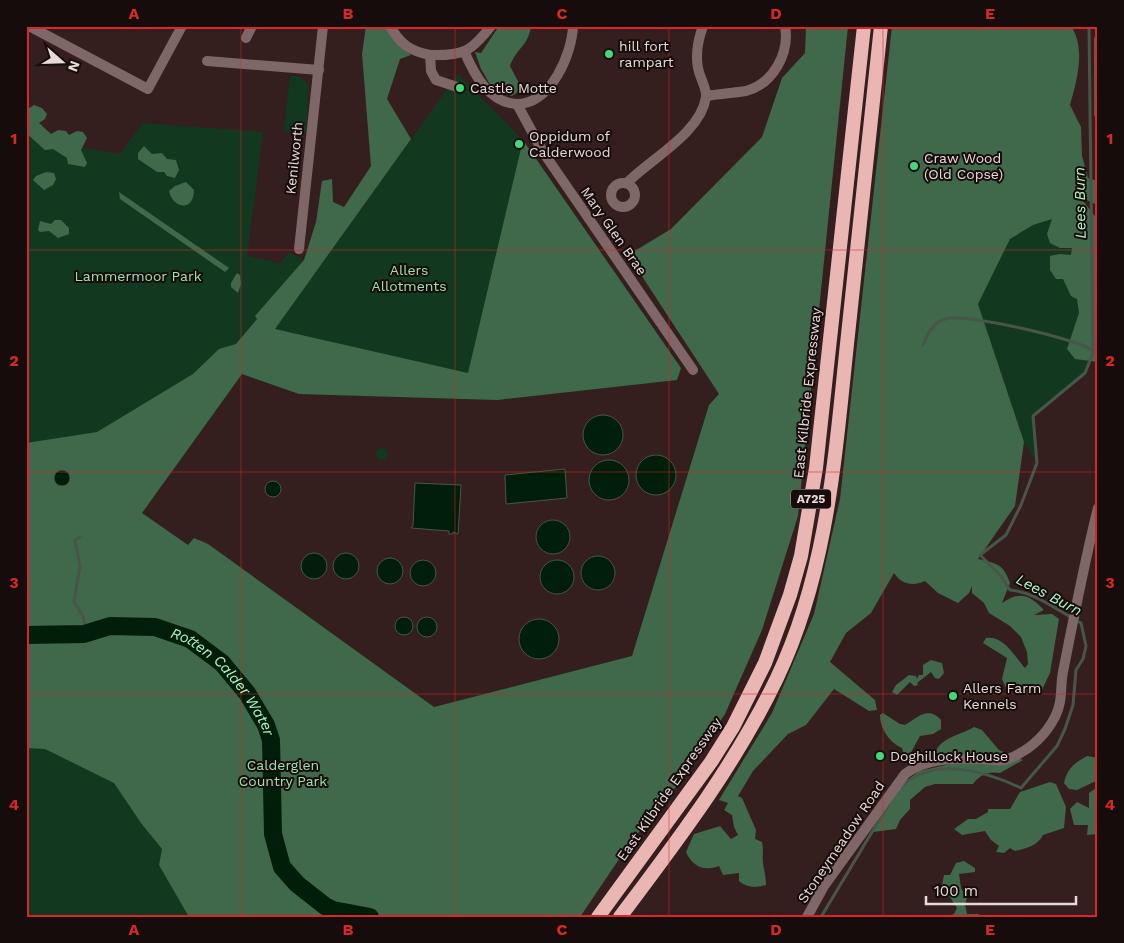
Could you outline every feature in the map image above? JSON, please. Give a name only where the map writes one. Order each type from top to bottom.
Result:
[{"type":"highway","name":"East Kilbride Expressway","points":[[598,917],[706,769],[733,727],[765,663],[790,595],[801,556],[816,468],[864,26]]},
{"type":"highway","name":"A725","points":[[620,917],[730,762],[755,722],[778,677],[814,576],[832,477],[881,26]]},
{"type":"street","points":[[29,26],[148,89],[182,26]]},
{"type":"street","points":[[246,38],[252,26]]},
{"type":"street","name":"Kenilworth","points":[[299,249],[323,26]]},
{"type":"street","points":[[390,26],[398,40],[407,47],[430,55],[450,56],[465,53],[474,47],[482,32],[490,26]]},
{"type":"street","points":[[465,53],[480,82],[496,96],[517,104],[534,98],[554,81],[570,51],[573,26]]},
{"type":"street","points":[[627,184],[640,170],[680,139],[701,111],[706,96],[698,69],[697,49],[702,26]]},
{"type":"street","points":[[706,96],[747,90],[768,79],[784,52],[787,37],[785,26]]},
{"type":"street","points":[[430,55],[431,71],[436,80],[460,88]]},
{"type":"street","points":[[207,61],[319,70]]},
{"type":"street","name":"Mary Glen Brae","points":[[517,104],[543,152],[694,370]]},
{"type":"street","name":"Stoneymeadow Road","points":[[807,917],[824,886],[896,785],[915,767],[928,762],[969,758],[1001,762],[1020,754],[1038,740],[1056,715],[1061,697],[1062,673],[1066,662],[1074,607],[1098,508]]},
{"type":"green space","name":"Calderglen Country Park","points":[[366,26],[386,26],[399,45],[411,55],[400,59],[387,99],[411,139],[275,329],[468,373],[523,140],[681,368],[677,380],[497,400],[299,394],[242,374],[142,513],[188,545],[194,538],[208,544],[434,707],[632,656],[709,405],[719,394],[628,255],[671,229],[762,137],[782,78],[805,53],[806,26],[848,26],[798,516],[762,630],[725,714],[675,788],[630,843],[580,917],[189,917],[159,865],[162,849],[141,823],[114,783],[45,749],[26,748],[26,443],[97,432],[193,374],[219,349],[236,344],[257,319],[255,316],[304,260],[316,222],[322,181],[332,179],[333,202],[344,207],[371,166],[362,54]]},
{"type":"green space","points":[[499,26],[531,26],[525,43],[510,66],[522,89],[512,96],[492,88],[481,69],[475,52],[481,53]]},
{"type":"green space","points":[[892,26],[1071,26],[1076,35],[1079,65],[1070,105],[1081,127],[1082,156],[1088,178],[1098,181],[1098,200],[1095,204],[1080,197],[1098,220],[1098,265],[1096,273],[1098,277],[1098,362],[1075,359],[1067,349],[1079,313],[1077,299],[1071,296],[1063,279],[1056,279],[1050,270],[1050,256],[1060,254],[1071,255],[1072,248],[1060,248],[1050,243],[1047,234],[1052,219],[1033,225],[1010,239],[978,304],[1024,442],[1015,506],[978,559],[998,565],[1005,572],[1010,583],[1002,603],[1014,597],[1024,596],[1034,600],[1044,610],[1034,615],[1052,614],[1059,619],[1050,673],[1041,692],[1030,694],[1006,688],[1002,679],[1007,658],[983,643],[986,638],[998,640],[1008,647],[1025,668],[1028,664],[1027,652],[1021,637],[1010,626],[989,613],[984,603],[972,593],[972,586],[969,593],[958,603],[938,593],[925,581],[916,584],[904,582],[894,573],[871,613],[846,633],[830,662],[875,700],[877,710],[869,711],[834,689],[806,725],[788,734],[753,771],[738,796],[742,798],[756,830],[755,839],[762,842],[763,845],[766,885],[752,887],[739,881],[739,873],[723,875],[719,866],[704,868],[695,864],[686,852],[694,834],[720,826],[731,839],[738,835],[734,827],[732,815],[724,810],[728,803],[719,800],[772,713],[814,614],[840,499]]},
{"type":"green space","points":[[1094,37],[1098,40],[1098,117],[1094,116]]},
{"type":"green space","name":"Calderglen Country Park","points":[[458,74],[523,140],[681,368],[677,380],[497,400],[299,394],[242,374],[142,513],[188,545],[194,538],[208,544],[434,707],[632,656],[709,405],[720,719],[576,917],[26,917],[26,118],[67,145],[120,154],[143,123],[263,132],[247,256],[280,263],[289,252],[304,260],[275,328]]},
{"type":"green space","points":[[290,76],[297,76],[309,84],[306,133],[284,131]]},
{"type":"green space","points":[[34,105],[42,108],[47,114],[45,119],[39,123],[51,134],[58,130],[66,131],[69,135],[77,131],[83,132],[87,138],[81,150],[87,163],[85,167],[68,164],[67,158],[53,149],[45,150],[26,133],[26,110]]},
{"type":"green space","points":[[144,146],[152,154],[162,153],[167,159],[176,160],[179,170],[175,178],[167,176],[164,172],[157,172],[138,159],[138,153]]},
{"type":"green space","points":[[46,172],[54,173],[56,179],[53,185],[44,190],[33,180],[36,176]]},
{"type":"green space","points":[[186,182],[194,190],[191,202],[183,205],[175,202],[169,191],[175,186]]},
{"type":"green space","points":[[119,192],[229,268],[225,272],[120,199]]},
{"type":"green space","points":[[1079,196],[1093,353],[1085,373],[1033,416],[1037,463],[1024,442],[978,304],[1010,239],[1033,225],[1052,219]]},
{"type":"green space","points":[[55,220],[61,220],[69,228],[69,234],[58,238],[49,231],[40,232],[38,230],[40,221],[51,224]]},
{"type":"green space","points":[[237,273],[240,275],[241,284],[238,293],[231,287],[231,283]]},
{"type":"green space","points":[[384,448],[387,449],[387,459],[380,460],[377,459],[376,452],[377,449]]},
{"type":"green space","points":[[931,660],[942,663],[944,673],[939,679],[935,678],[931,672],[917,683],[918,685],[914,686],[910,682],[897,695],[892,692],[896,685],[909,675],[916,676],[917,679],[919,675],[923,675],[923,665]]},
{"type":"green space","points":[[883,713],[900,724],[905,725],[923,714],[932,714],[941,720],[941,729],[933,734],[920,736],[909,756],[904,755],[902,748],[886,735],[880,720],[880,715]]},
{"type":"green space","points":[[974,727],[982,730],[999,750],[1023,760],[1000,773],[985,774],[973,784],[935,784],[925,787],[910,800],[910,809],[900,820],[896,829],[873,832],[900,786],[919,771],[955,763],[957,757],[951,754],[935,753],[942,743]]},
{"type":"green space","points":[[1087,756],[1098,758],[1098,780],[1077,790],[1069,789],[1064,783],[1069,770]]},
{"type":"green space","points":[[1050,782],[1056,784],[1066,807],[1064,828],[1043,835],[1032,846],[1015,851],[1010,848],[1004,853],[996,852],[999,846],[991,840],[985,831],[962,835],[954,829],[968,819],[976,819],[988,812],[988,809],[1010,809],[1020,792]]},
{"type":"green space","points":[[1098,787],[1098,834],[1087,835],[1088,825],[1074,825],[1070,809],[1077,802],[1089,808],[1089,793]]},
{"type":"green space","points":[[964,861],[975,868],[975,872],[959,874],[961,888],[967,898],[965,904],[967,914],[979,914],[980,917],[946,917],[954,914],[957,908],[942,885],[944,875],[950,875],[956,863]]},
{"type":"shaded area","points":[[607,415],[614,418],[620,424],[623,435],[622,443],[614,452],[607,455],[599,455],[592,452],[584,443],[583,431],[586,424],[595,416]]},
{"type":"shaded area","points":[[660,455],[667,458],[673,464],[676,475],[675,483],[667,492],[660,495],[652,495],[645,492],[637,483],[636,471],[639,464],[648,456]]},
{"type":"shaded area","points":[[613,460],[620,463],[626,469],[629,480],[628,488],[620,497],[613,500],[605,500],[598,497],[590,488],[589,476],[592,469],[601,461]]},
{"type":"shaded area","points":[[565,469],[567,498],[506,504],[505,475]]},
{"type":"shaded area","points":[[59,470],[65,470],[70,475],[68,484],[59,486],[54,481],[54,475]]},
{"type":"shaded area","points":[[270,481],[276,481],[281,486],[279,495],[270,497],[265,492],[265,486]]},
{"type":"shaded area","points":[[415,483],[461,485],[458,534],[453,532],[453,534],[449,534],[449,531],[411,528],[413,526]]},
{"type":"shaded area","points":[[553,520],[560,521],[565,525],[569,530],[569,544],[565,549],[560,553],[553,554],[546,553],[541,549],[537,544],[536,537],[537,530],[541,525],[546,521]]},
{"type":"shaded area","points":[[314,553],[323,557],[327,566],[323,575],[314,579],[305,575],[301,566],[305,557]]},
{"type":"shaded area","points":[[346,553],[355,557],[359,566],[355,575],[346,579],[337,575],[333,566],[337,557]]},
{"type":"shaded area","points":[[598,556],[605,557],[610,561],[614,566],[614,580],[610,585],[605,589],[598,590],[591,589],[586,585],[582,580],[581,573],[582,566],[586,561],[591,557]]},
{"type":"shaded area","points":[[390,558],[399,562],[403,571],[399,580],[390,584],[381,580],[377,571],[381,562]]},
{"type":"shaded area","points":[[423,560],[432,564],[436,573],[432,582],[423,586],[414,582],[410,573],[414,564]]},
{"type":"shaded area","points":[[557,560],[564,561],[569,565],[573,570],[573,584],[569,589],[564,593],[557,594],[550,593],[545,589],[541,584],[540,577],[541,570],[545,565],[550,561]]},
{"type":"shaded area","points":[[400,617],[408,617],[413,622],[411,633],[400,635],[395,630],[395,622]]},
{"type":"shaded area","points":[[423,617],[431,617],[437,623],[437,631],[431,637],[423,637],[417,631],[417,623]]},
{"type":"shaded area","points":[[543,619],[550,622],[556,628],[559,639],[558,647],[550,656],[543,659],[535,659],[528,656],[520,647],[519,635],[522,628],[531,620]]},
{"type":"waterway","name":"Lees Burn","points":[[902,786],[915,777],[929,771],[960,769],[992,776],[1021,788],[1057,746],[1073,705],[1076,670],[1083,659],[1086,646],[1081,623],[1038,598],[1010,590],[1000,575],[980,555],[1006,535],[1021,505],[1037,463],[1033,416],[1085,373],[1093,353],[1089,26]]},
{"type":"waterway","points":[[923,345],[937,323],[945,319],[956,318],[996,323],[1043,333],[1092,350]]},
{"type":"waterway","points":[[80,537],[75,540],[80,566],[74,602],[83,616],[87,633]]},
{"type":"waterway","name":"Rotten Calder Water","points":[[26,635],[84,634],[110,626],[155,627],[190,639],[222,663],[247,693],[266,725],[271,740],[273,834],[282,867],[297,884],[325,906],[333,910],[370,917]]},
{"type":"waterway","name":"Lees Burn","points":[[821,917],[887,807]]},
{"type":"place","name":"hill fort rampart","points":[[609,54]]},
{"type":"place","name":"Castle Motte","points":[[460,88]]},
{"type":"place","name":"Oppidum of Calderwood","points":[[519,144]]},
{"type":"place","name":"Craw Wood (Old Copse)","points":[[914,166]]},
{"type":"place","name":"Allers Farm Kennels","points":[[953,696]]},
{"type":"place","name":"Doghillock House","points":[[880,756]]},
{"type":"park label","name":"Lammermoor Park","points":[[138,276]]},
{"type":"park label","name":"Allers Allotments","points":[[409,278]]}]
